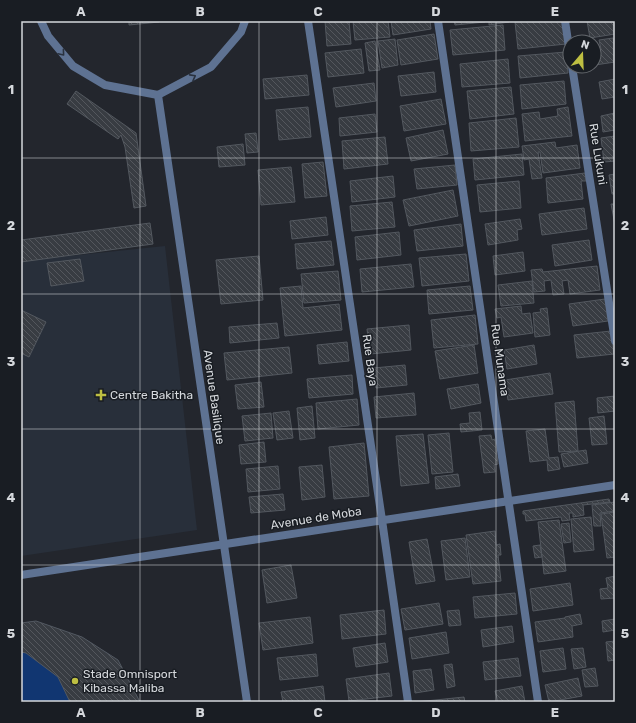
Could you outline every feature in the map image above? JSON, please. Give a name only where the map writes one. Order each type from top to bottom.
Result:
[{"type":"street","points":[[41,21],[48,36],[72,66],[105,85],[158,95],[211,67],[241,32],[245,21]]},
{"type":"street","name":"Rue Baya","points":[[308,21],[408,702]]},
{"type":"street","name":"Rue Munama","points":[[438,21],[538,702]]},
{"type":"street","points":[[565,21],[567,34]]},
{"type":"street","name":"Rue Lukuni","points":[[573,74],[615,341]]},
{"type":"street","name":"Avenue Basilique","points":[[158,95],[247,702]]},
{"type":"street","name":"Avenue de Moba","points":[[21,575],[615,485]]},
{"type":"shaded area","name":"Centre Bakitha","points":[[165,246],[197,530],[21,556],[21,261]]},
{"type":"shaded area","name":"Stade Omnisport Kibassa Maliba","points":[[36,621],[82,637],[118,660],[140,702],[21,702],[21,623]]},
{"type":"building","points":[[129,21],[159,21],[159,22],[129,25]]},
{"type":"building","points":[[325,21],[349,21],[351,44],[327,46]]},
{"type":"building","points":[[353,21],[388,21],[390,37],[355,40]]},
{"type":"building","points":[[391,21],[430,21],[431,29],[393,35]]},
{"type":"building","points":[[454,21],[485,21],[485,22],[455,25]]},
{"type":"building","points":[[489,21],[509,21],[509,22],[489,25]]},
{"type":"building","points":[[563,21],[565,34],[562,34],[562,44],[518,49],[515,22]]},
{"type":"building","points":[[587,21],[615,21],[615,34],[602,36],[602,34],[589,34]]},
{"type":"building","points":[[503,25],[505,50],[453,55],[450,30]]},
{"type":"building","points":[[434,34],[438,59],[401,65],[397,40]]},
{"type":"building","points":[[613,38],[615,46],[615,62],[602,64],[602,40]]},
{"type":"building","points":[[395,39],[398,65],[382,68],[378,41]]},
{"type":"building","points":[[375,41],[380,70],[369,71],[365,43]]},
{"type":"building","points":[[361,49],[364,73],[328,77],[325,53]]},
{"type":"building","points":[[562,52],[562,74],[520,78],[518,56]]},
{"type":"building","points":[[508,59],[510,83],[462,87],[460,64]]},
{"type":"building","points":[[434,72],[436,92],[401,96],[398,76]]},
{"type":"building","points":[[307,75],[309,95],[265,99],[263,79]]},
{"type":"building","points":[[615,79],[615,97],[602,99],[599,82]]},
{"type":"building","points":[[564,81],[566,104],[522,109],[520,85]]},
{"type":"building","points":[[374,83],[376,101],[336,107],[333,88]]},
{"type":"building","points":[[511,87],[514,114],[470,119],[467,91]]},
{"type":"building","points":[[76,91],[136,133],[146,206],[134,208],[125,147],[121,135],[118,139],[67,104]]},
{"type":"building","points":[[441,99],[446,124],[404,131],[400,106]]},
{"type":"building","points":[[308,107],[311,137],[279,140],[276,110]]},
{"type":"building","points":[[568,107],[572,136],[525,141],[522,114],[539,112],[540,119],[558,116],[557,109]]},
{"type":"building","points":[[615,113],[615,130],[603,132],[601,116]]},
{"type":"building","points":[[375,114],[377,132],[340,136],[339,118]]},
{"type":"building","points":[[516,118],[519,147],[471,151],[469,123]]},
{"type":"building","points":[[443,130],[448,154],[411,161],[406,138]]},
{"type":"building","points":[[256,133],[258,152],[247,153],[245,134]]},
{"type":"building","points":[[615,136],[615,161],[604,162],[601,138]]},
{"type":"building","points":[[385,137],[388,164],[344,169],[342,141]]},
{"type":"building","points":[[555,142],[556,148],[577,145],[580,168],[543,173],[540,152],[538,152],[542,178],[532,179],[529,159],[524,160],[522,146]]},
{"type":"building","points":[[243,144],[245,165],[219,167],[217,147]]},
{"type":"building","points":[[522,154],[524,175],[475,180],[473,159]]},
{"type":"building","points":[[323,162],[327,196],[305,198],[302,164]]},
{"type":"building","points":[[455,165],[457,185],[417,189],[414,169]]},
{"type":"building","points":[[291,167],[295,202],[261,205],[258,170]]},
{"type":"building","points":[[585,173],[586,181],[581,181],[583,199],[548,203],[546,178]]},
{"type":"building","points":[[615,174],[615,194],[612,194],[609,175]]},
{"type":"building","points":[[393,176],[395,197],[352,202],[350,181]]},
{"type":"building","points":[[519,181],[521,208],[480,212],[477,185]]},
{"type":"building","points":[[453,190],[458,216],[409,226],[403,200]]},
{"type":"building","points":[[392,202],[395,227],[352,231],[350,206]]},
{"type":"building","points":[[611,204],[615,204],[615,225]]},
{"type":"building","points":[[584,208],[587,229],[542,235],[539,214]]},
{"type":"building","points":[[326,217],[328,235],[292,239],[290,221]]},
{"type":"building","points":[[520,219],[522,229],[517,230],[518,240],[488,245],[485,224]]},
{"type":"building","points":[[150,223],[153,244],[21,262],[21,240]]},
{"type":"building","points":[[461,224],[463,246],[417,251],[414,230]]},
{"type":"building","points":[[399,232],[401,255],[357,260],[355,237]]},
{"type":"building","points":[[589,240],[592,260],[555,266],[552,245]]},
{"type":"building","points":[[331,241],[334,265],[297,269],[295,244]]},
{"type":"building","points":[[523,252],[525,271],[495,275],[493,256]]},
{"type":"building","points":[[466,254],[469,281],[422,286],[419,258]]},
{"type":"building","points":[[259,256],[263,300],[221,304],[216,260]]},
{"type":"building","points":[[80,259],[84,281],[51,286],[47,263]]},
{"type":"building","points":[[411,264],[414,287],[362,292],[360,269]]},
{"type":"building","points":[[597,266],[600,290],[570,294],[568,280],[562,281],[564,294],[553,295],[551,280],[544,281],[545,291],[534,292],[531,270],[542,269],[543,272]]},
{"type":"building","points":[[338,271],[341,300],[304,303],[301,274]]},
{"type":"building","points":[[532,281],[534,303],[501,306],[498,285]]},
{"type":"building","points":[[301,286],[303,308],[339,304],[342,330],[285,336],[280,288]]},
{"type":"building","points":[[470,286],[473,310],[429,314],[427,290]]},
{"type":"building","points":[[605,299],[608,321],[573,326],[569,304]]},
{"type":"building","points":[[521,306],[522,314],[530,313],[533,333],[504,337],[501,317],[497,318],[495,309]]},
{"type":"building","points":[[547,308],[550,335],[535,337],[533,313],[541,312],[540,309]]},
{"type":"building","points":[[21,310],[46,322],[29,357],[21,353]]},
{"type":"building","points":[[475,315],[478,344],[434,348],[431,320]]},
{"type":"building","points":[[277,323],[279,338],[230,343],[229,327]]},
{"type":"building","points":[[409,325],[411,350],[370,354],[367,329]]},
{"type":"building","points":[[611,331],[614,354],[577,358],[574,335]]},
{"type":"building","points":[[347,342],[349,361],[319,364],[317,345]]},
{"type":"building","points":[[474,345],[478,373],[440,379],[435,351]]},
{"type":"building","points":[[534,345],[537,364],[507,369],[504,350]]},
{"type":"building","points":[[289,347],[292,373],[227,380],[224,353]]},
{"type":"building","points":[[405,365],[407,385],[376,388],[374,368]]},
{"type":"building","points":[[550,373],[553,394],[508,400],[505,380]]},
{"type":"building","points":[[352,375],[353,394],[309,398],[307,379]]},
{"type":"building","points":[[261,382],[264,407],[238,409],[235,385]]},
{"type":"building","points":[[478,384],[481,403],[451,409],[447,389]]},
{"type":"building","points":[[414,393],[416,415],[376,418],[374,397]]},
{"type":"building","points":[[615,396],[615,411],[598,413],[597,398]]},
{"type":"building","points":[[357,399],[359,425],[318,429],[316,403]]},
{"type":"building","points":[[574,401],[578,451],[559,452],[555,403]]},
{"type":"building","points":[[312,406],[315,438],[300,440],[297,408]]},
{"type":"building","points":[[289,411],[293,438],[277,440],[273,413]]},
{"type":"building","points":[[480,412],[482,430],[461,432],[460,424],[470,423],[469,413]]},
{"type":"building","points":[[271,413],[273,438],[245,441],[242,416]]},
{"type":"building","points":[[604,416],[607,444],[592,445],[589,418]]},
{"type":"building","points":[[545,429],[549,458],[558,457],[560,469],[548,471],[547,460],[530,462],[526,431]]},
{"type":"building","points":[[449,433],[453,472],[432,474],[428,435]]},
{"type":"building","points":[[423,434],[429,483],[401,486],[396,436]]},
{"type":"building","points":[[491,435],[492,440],[495,439],[498,464],[494,465],[495,472],[484,473],[479,436]]},
{"type":"building","points":[[264,442],[266,462],[241,464],[239,445]]},
{"type":"building","points":[[364,443],[369,496],[334,499],[329,447]]},
{"type":"building","points":[[586,450],[588,463],[564,467],[561,454]]},
{"type":"building","points":[[322,465],[325,497],[302,500],[299,467]]},
{"type":"building","points":[[278,466],[280,489],[248,492],[246,469]]},
{"type":"building","points":[[458,474],[460,486],[436,489],[435,477]]},
{"type":"building","points":[[283,494],[285,510],[251,513],[249,497]]},
{"type":"building","points":[[609,499],[610,502],[583,505],[584,515],[573,517],[573,513],[569,513],[570,520],[562,521],[561,517],[526,521],[525,514],[523,514],[523,511]]},
{"type":"building","points":[[615,502],[615,511],[600,513],[601,526],[594,526],[592,505]]},
{"type":"building","points":[[615,512],[615,557],[607,558],[601,514]]},
{"type":"building","points":[[591,517],[594,550],[574,552],[571,519]]},
{"type":"building","points":[[559,520],[566,571],[544,574],[538,522]]},
{"type":"building","points":[[569,523],[571,542],[564,543],[561,524]]},
{"type":"building","points":[[495,531],[496,545],[500,544],[501,555],[498,555],[501,581],[473,584],[466,535]]},
{"type":"building","points":[[465,538],[470,577],[446,580],[441,541]]},
{"type":"building","points":[[427,539],[435,581],[416,584],[409,542]]},
{"type":"building","points":[[540,545],[542,557],[535,558],[533,546]]},
{"type":"building","points":[[291,565],[297,598],[267,603],[262,570]]},
{"type":"building","points":[[615,576],[615,598],[601,599],[600,589],[608,588],[606,578]]},
{"type":"building","points":[[570,583],[573,605],[533,611],[530,589]]},
{"type":"building","points":[[515,593],[517,614],[475,618],[473,597]]},
{"type":"building","points":[[439,603],[443,624],[405,630],[401,609]]},
{"type":"building","points":[[384,610],[386,634],[342,639],[340,615]]},
{"type":"building","points":[[459,610],[461,625],[449,626],[447,611]]},
{"type":"building","points":[[580,614],[582,624],[572,626],[573,637],[538,642],[535,622],[565,618]]},
{"type":"building","points":[[310,617],[313,643],[263,650],[259,623]]},
{"type":"building","points":[[615,619],[615,630],[603,632],[602,621]]},
{"type":"building","name":"Stade Omnisport Kibassa Maliba","points":[[36,621],[82,637],[118,660],[140,702],[70,702],[58,677],[26,653],[21,652],[21,623]]},
{"type":"building","points":[[512,626],[514,642],[483,647],[481,630]]},
{"type":"building","points":[[446,632],[449,653],[412,659],[409,638]]},
{"type":"building","points":[[615,641],[615,660],[608,661],[606,642]]},
{"type":"building","points":[[385,643],[388,662],[356,667],[353,648]]},
{"type":"building","points":[[563,648],[566,669],[543,672],[540,651]]},
{"type":"building","points":[[583,648],[586,667],[574,669],[571,649]]},
{"type":"building","points":[[316,654],[318,676],[280,680],[277,658]]},
{"type":"building","points":[[518,658],[521,676],[485,680],[483,662]]},
{"type":"building","points":[[452,664],[455,686],[447,688],[444,665]]},
{"type":"building","points":[[595,668],[598,686],[585,687],[582,670]]},
{"type":"building","points":[[431,669],[434,690],[415,693],[413,671]]},
{"type":"building","points":[[389,673],[392,696],[349,701],[346,679]]},
{"type":"building","points":[[578,678],[582,696],[549,702],[545,685]]},
{"type":"building","points":[[323,686],[325,702],[283,702],[281,692]]},
{"type":"building","points":[[522,686],[525,702],[498,702],[495,691]]},
{"type":"building","points":[[464,697],[465,702],[416,702]]},
{"type":"place","name":"Centre Bakitha","points":[[101,395]]},
{"type":"place","name":"Stade Omnisport Kibassa Maliba","points":[[75,681]]}]
